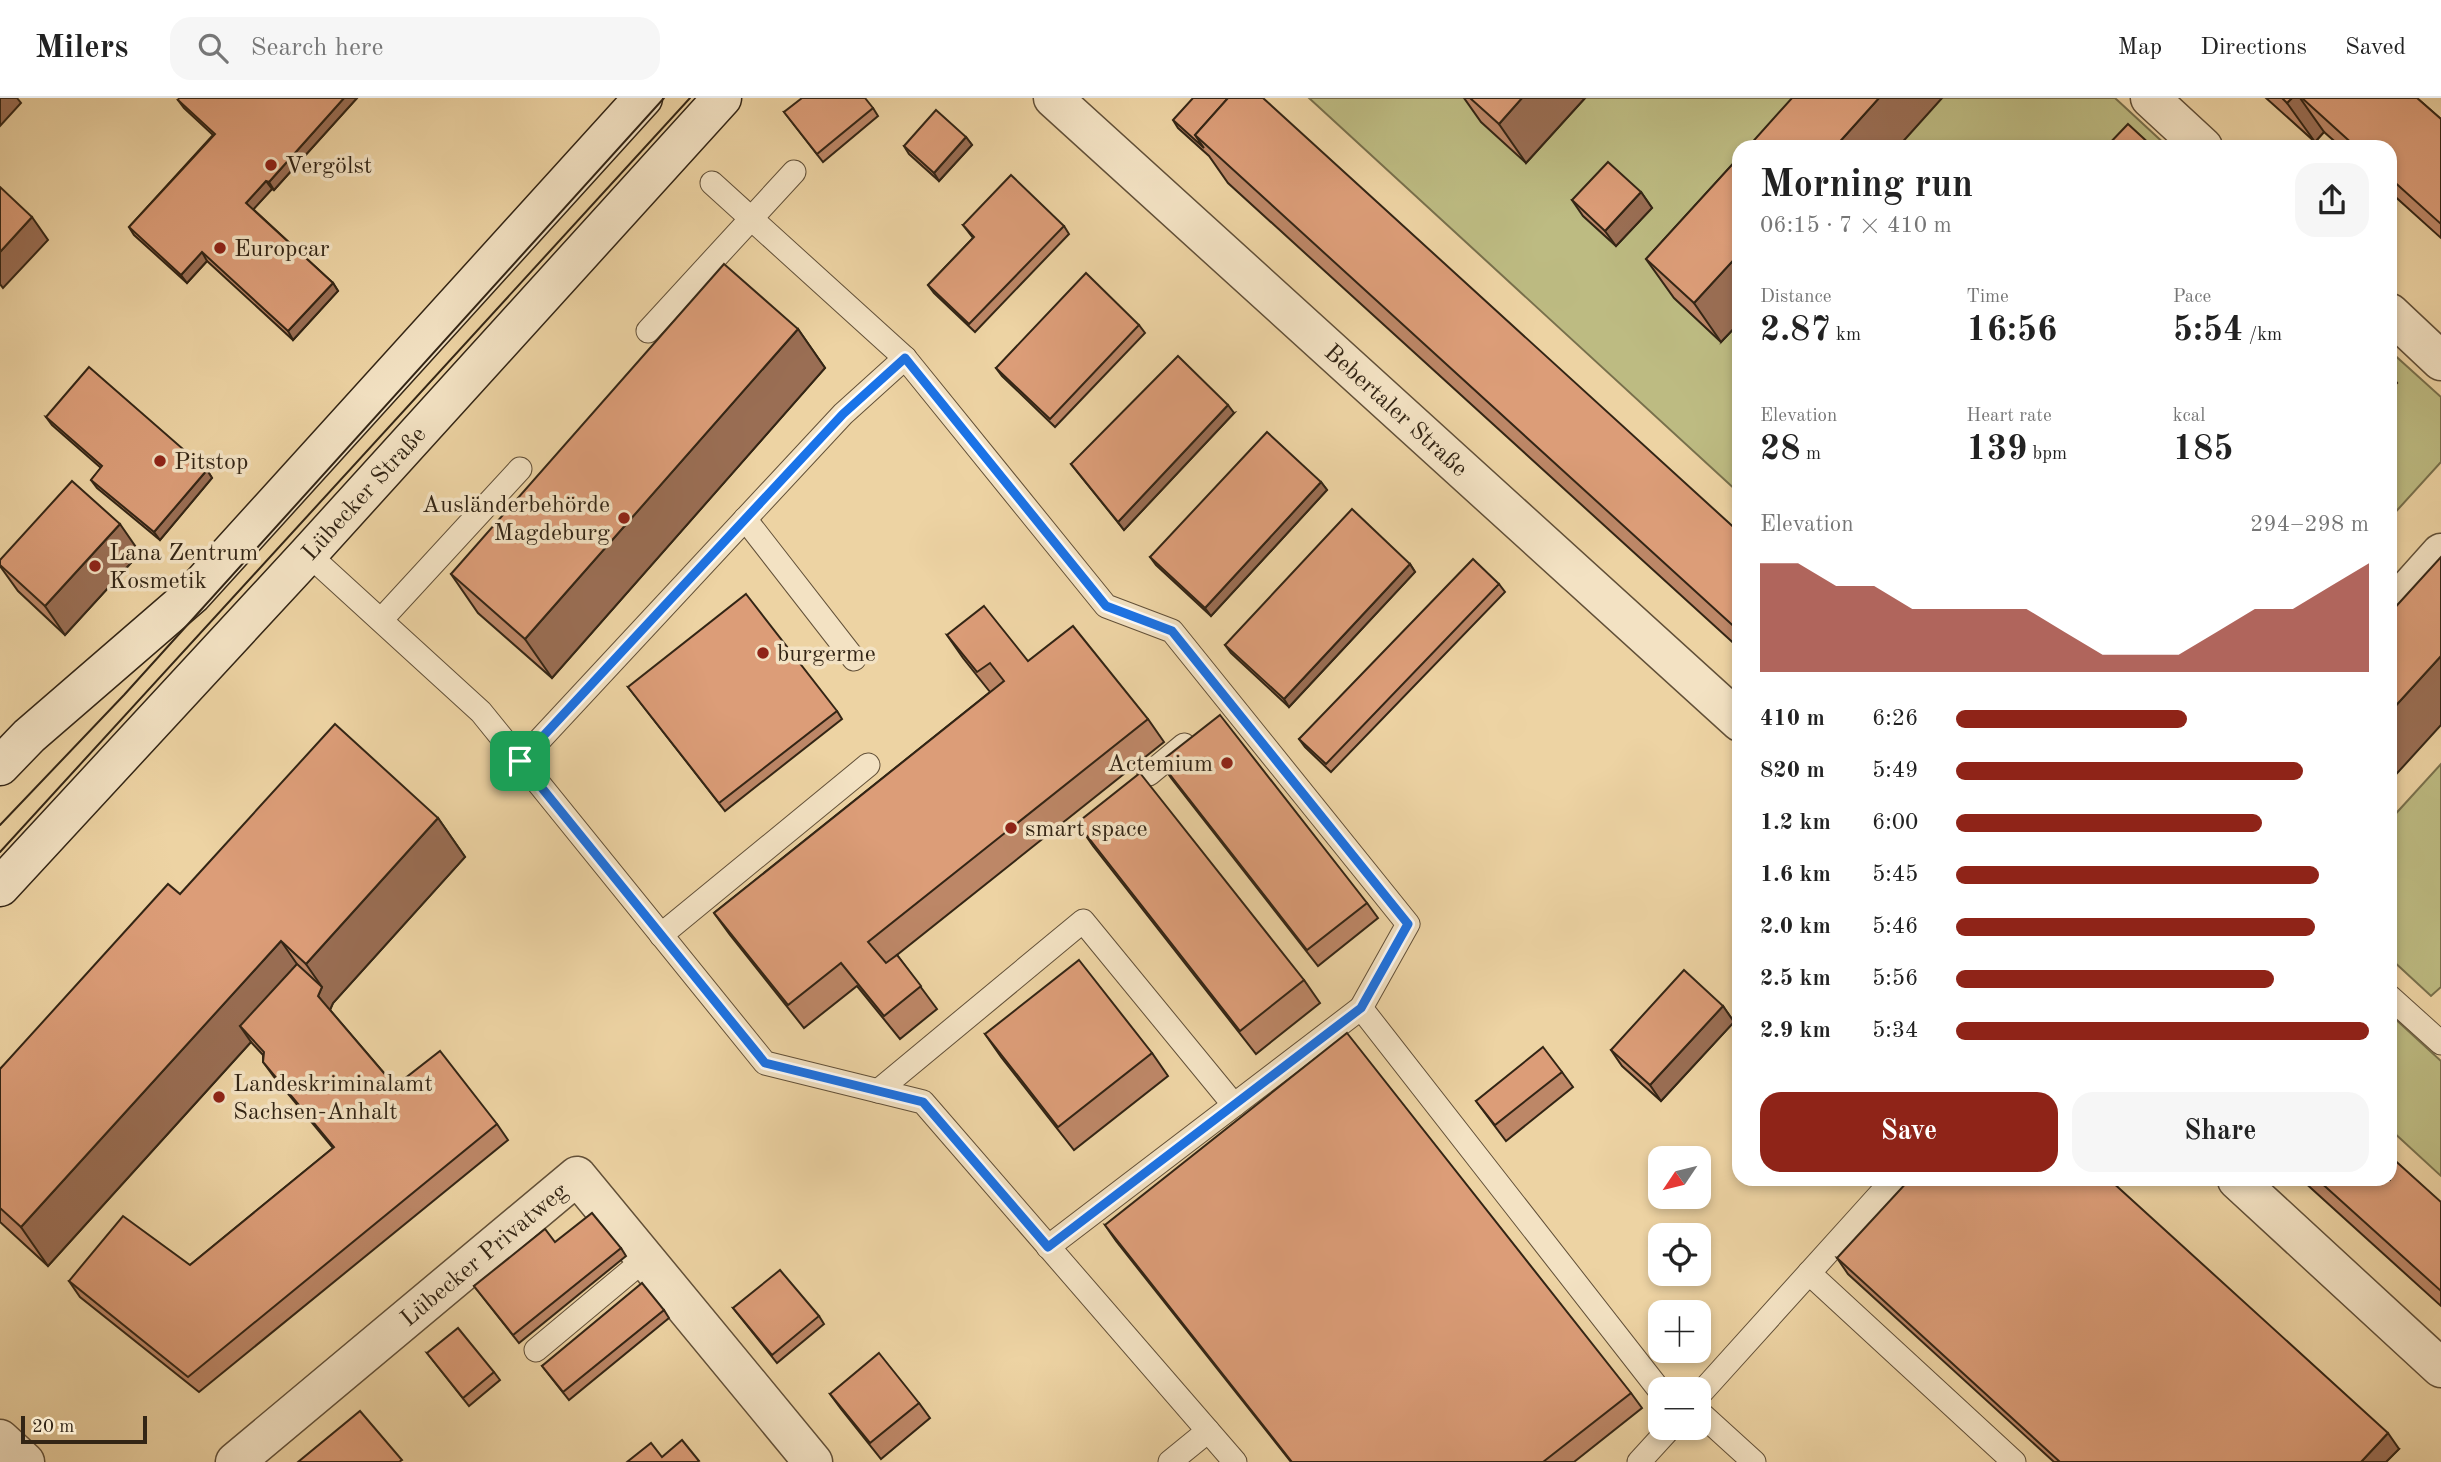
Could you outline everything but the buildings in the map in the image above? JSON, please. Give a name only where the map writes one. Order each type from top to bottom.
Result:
[{"type":"street","points":[[0,766],[29,736],[192,595],[643,98]]},
{"type":"street","name":"Lübecker Straße","points":[[0,887],[308,554],[722,98]]},
{"type":"street","points":[[2150,98],[2195,140]]},
{"type":"street","name":"Bebertaler Straße","points":[[1070,103],[1732,715]]},
{"type":"street","points":[[2397,320],[2441,361]]},
{"type":"street","points":[[2397,602],[2441,553]]},
{"type":"street","name":"Lübecker Privatweg","points":[[235,1462],[577,1176],[813,1462]]},
{"type":"street","points":[[2244,1186],[2441,1368]]},
{"type":"street","points":[[0,1439],[25,1462]]},
{"type":"lane","points":[[648,331],[794,172]]},
{"type":"lane","points":[[712,183],[905,358],[1106,606],[1172,631],[1408,924],[1361,1008],[1048,1247]]},
{"type":"lane","points":[[520,761],[843,414],[905,358]]},
{"type":"lane","points":[[381,620],[520,469]]},
{"type":"lane","points":[[745,519],[854,659]]},
{"type":"lane","points":[[308,554],[481,712],[765,1063],[923,1102],[1235,1462]]},
{"type":"lane","points":[[1149,774],[1233,706]]},
{"type":"lane","points":[[661,934],[868,765]]},
{"type":"lane","points":[[878,1091],[1083,921],[1234,1105]]},
{"type":"lane","points":[[2397,1003],[2441,1043]]},
{"type":"lane","points":[[1361,1008],[1650,1377]]},
{"type":"lane","points":[[1711,1382],[1888,1186]]},
{"type":"lane","points":[[536,1350],[645,1259]]},
{"type":"lane","points":[[1809,1273],[2014,1462]]},
{"type":"lane","points":[[1711,1423],[1754,1462]]},
{"type":"lane","points":[[1170,1462],[1208,1431]]},
{"type":"lane","points":[[1639,1462],[1659,1440]]},
{"type":"shaded area","points":[[1309,98],[1503,98],[1526,163],[1585,98],[1854,98],[1816,140],[1732,140],[1732,270],[1721,342],[1732,330],[1732,487]]},
{"type":"shaded area","points":[[1942,98],[2115,98],[2160,140],[1904,140]]},
{"type":"shaded area","points":[[2397,357],[2441,397],[2441,462],[2397,510]]},
{"type":"shaded area","points":[[2441,764],[2441,987],[2431,996],[2397,965],[2397,812]]},
{"type":"shaded area","points":[[2397,1021],[2441,1061],[2441,1176],[2397,1136]]},
{"type":"tram line","points":[[0,825],[124,695],[664,98]]},
{"type":"tram line","points":[[0,852],[690,98]]},
{"type":"place","name":"Vergölst","points":[[271,165]]},
{"type":"place","name":"Europcar","points":[[220,248]]},
{"type":"place","name":"Pitstop","points":[[160,461]]},
{"type":"place","name":"Ausländerbehörde Magdeburg","points":[[624,518]]},
{"type":"place","name":"Lana Zentrum Kosmetik","points":[[95,566]]},
{"type":"place","name":"burgerme","points":[[763,653]]},
{"type":"place","name":"Actemium","points":[[1227,763]]},
{"type":"place","name":"smart space","points":[[1011,828]]},
{"type":"place","name":"Landeskriminalamt Sachsen-Anhalt","points":[[219,1097]]},
{"type":"route","points":[[905,358],[1106,606],[1172,631],[1408,924],[1361,1008],[1048,1247],[923,1102],[765,1063],[520,761],[843,414],[905,358]]}]
